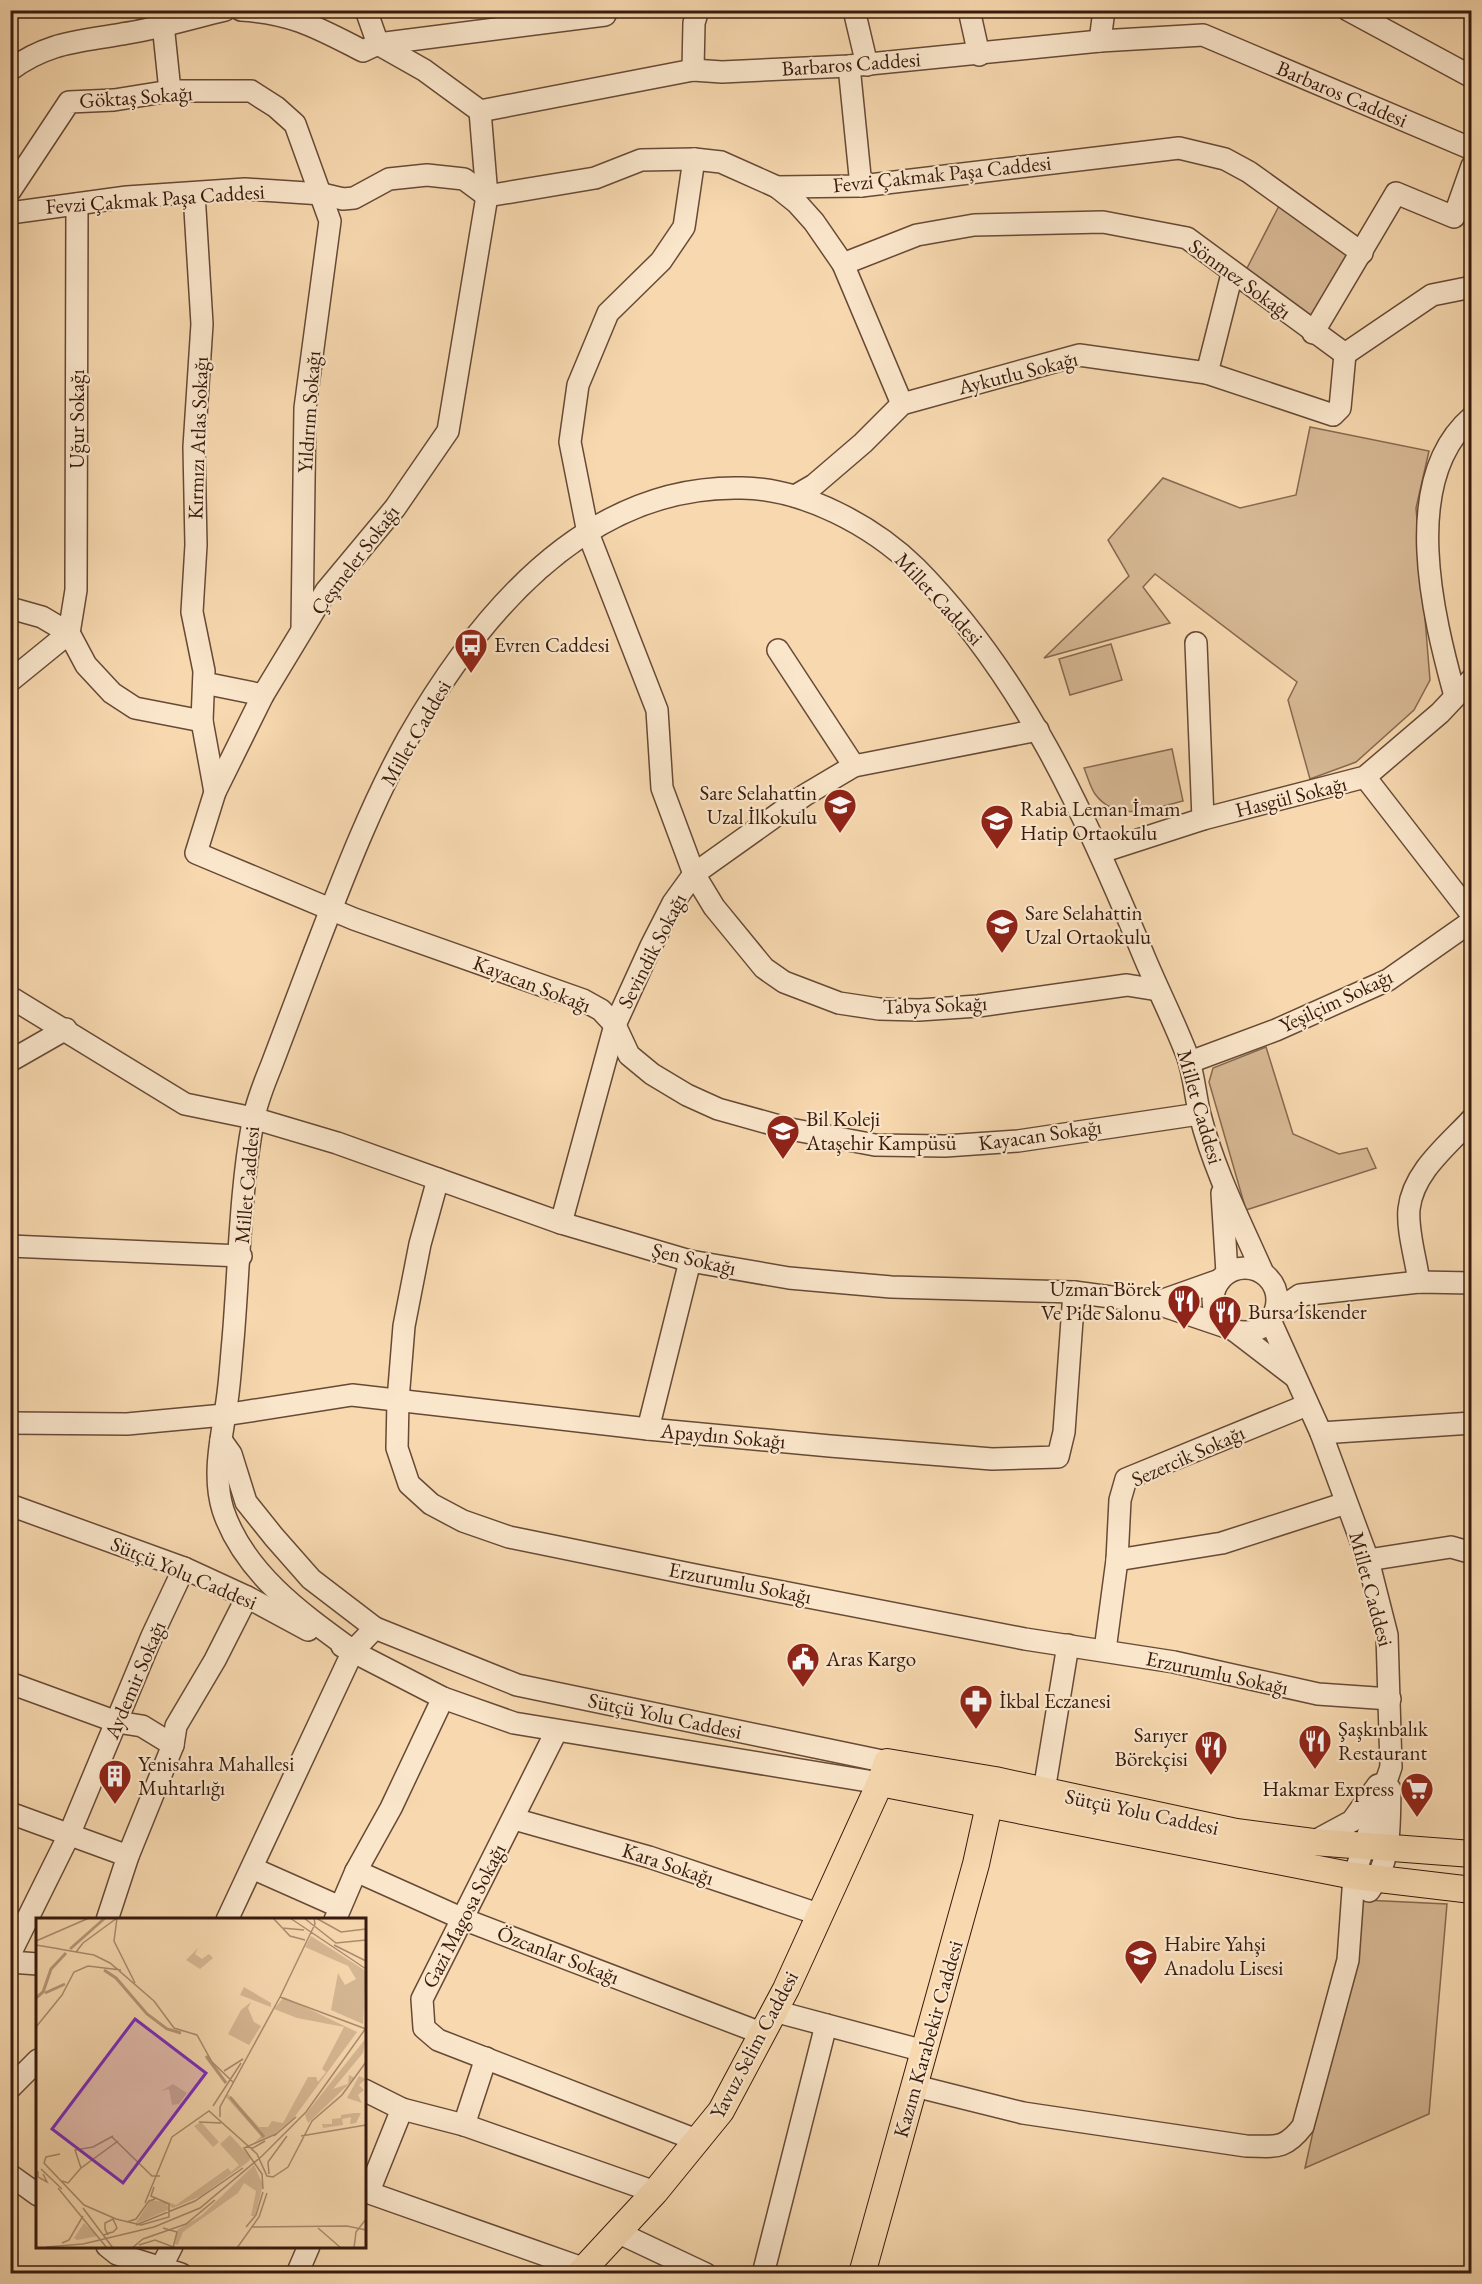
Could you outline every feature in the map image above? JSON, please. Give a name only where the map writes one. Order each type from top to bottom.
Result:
[{"type":"main road","name":"Sütçü Yolu Caddesi","points":[[883,1773],[993,1792],[1366,1877],[1472,1890]]},
{"type":"main road","name":"Yavuz Selim Caddesi","points":[[582,2271],[655,2192],[722,2111],[821,1915],[883,1773]]},
{"type":"main road","name":"Sütçü Yolu Caddesi","points":[[993,1792],[1044,1791],[1236,1832],[1313,1842],[1472,1854]]},
{"type":"main road","name":"Kazım Karabekir Caddesi","points":[[862,2274],[915,2086],[993,1792]]},
{"type":"street","points":[[10,70],[29,56],[81,39],[123,34],[225,10]]},
{"type":"street","points":[[242,10],[274,12],[302,21],[363,51],[378,44],[605,15]]},
{"type":"street","points":[[366,10],[378,44],[424,70],[480,111]]},
{"type":"street","points":[[693,70],[694,23],[698,10]]},
{"type":"street","points":[[854,10],[861,186]]},
{"type":"street","points":[[969,10],[979,55]]},
{"type":"street","points":[[1100,41],[1104,10]]},
{"type":"street","points":[[1348,10],[1472,77]]},
{"type":"street","points":[[164,24],[170,91]]},
{"type":"street","name":"Barbaros Caddesi","points":[[480,111],[693,70],[722,72],[858,66],[1100,41],[1203,35],[1472,149]]},
{"type":"street","name":"Göktaş Sokağı","points":[[10,190],[69,102],[114,99],[170,91],[251,92],[276,107],[295,124],[322,194]]},
{"type":"street","name":"Çeşmeler Sokağı","points":[[332,909],[196,853],[215,792],[263,694],[326,591],[395,508],[448,431],[487,196],[480,111]]},
{"type":"street","name":"Fevzi Çakmak Paşa Caddesi","points":[[10,213],[127,197],[245,189],[322,194],[343,199],[354,198],[390,179],[427,175],[464,178],[487,196],[595,178],[641,160],[694,159],[721,162],[777,187],[861,186],[1179,148],[1233,163],[1362,253]]},
{"type":"street","name":"Tabya Sokağı","points":[[694,159],[684,227],[662,261],[608,313],[578,386],[570,442],[588,533],[657,710],[662,788],[694,874],[714,907],[764,968],[784,982],[839,1003],[879,1009],[919,1010],[978,1005],[1127,985],[1158,990]]},
{"type":"street","points":[[1313,333],[1396,193],[1454,217],[1472,166]]},
{"type":"street","points":[[777,187],[797,203],[814,222],[843,264],[902,404],[814,485],[795,496]]},
{"type":"street","name":"Kırmızı Atlas Sokağı","points":[[194,193],[202,324],[195,447],[196,545],[192,612],[204,671],[202,722],[215,792]]},
{"type":"street","name":"Yıldırım Sokağı","points":[[302,632],[305,408],[330,221],[322,194]]},
{"type":"street","name":"Uğur Sokağı","points":[[69,633],[76,590],[78,204]]},
{"type":"street","name":"Sönmez Sokağı","points":[[843,264],[917,235],[974,225],[1103,222],[1186,238],[1232,274],[1345,354]]},
{"type":"street","points":[[1207,373],[1232,274]]},
{"type":"street","points":[[1345,354],[1432,295],[1472,287]]},
{"type":"street","name":"Aykutlu Sokağı","points":[[902,404],[1079,355],[1207,373],[1333,415],[1340,408],[1345,354]]},
{"type":"street","points":[[1455,696],[1441,644],[1432,595],[1430,500],[1439,463],[1453,434],[1472,417]]},
{"type":"street","name":"Millet Caddesi","points":[[221,1440],[253,1118],[332,909],[381,793],[407,740],[439,689],[495,613],[543,563],[604,520],[685,490],[721,487],[758,488],[795,496],[832,511],[878,538],[911,563],[988,652],[1038,730],[1101,852],[1190,1062],[1199,1114],[1221,1180]]},
{"type":"street","points":[[10,608],[42,616],[69,633],[86,665],[112,693],[135,708],[202,722]]},
{"type":"street","points":[[10,681],[69,633]]},
{"type":"street","points":[[1196,643],[1203,819]]},
{"type":"street","points":[[778,650],[854,766]]},
{"type":"street","name":"Hasgül Sokağı","points":[[1101,852],[1203,819],[1365,777],[1472,679]]},
{"type":"street","points":[[204,683],[263,694]]},
{"type":"street","name":"Sevindik Sokağı","points":[[561,1223],[615,1025],[664,920],[694,874],[805,795],[854,766],[1038,730]]},
{"type":"street","points":[[1365,777],[1472,915]]},
{"type":"street","name":"Kayacan Sokağı","points":[[332,909],[583,1000],[601,1010],[615,1025],[629,1055],[652,1074],[687,1095],[718,1109],[790,1129],[875,1145],[945,1146],[1018,1140],[1199,1114]]},
{"type":"street","name":"Yeşilçim Sokağı","points":[[1190,1062],[1276,1030],[1388,980],[1472,921]]},
{"type":"street","name":"Şen Sokağı","points":[[10,997],[66,1029],[185,1104],[253,1118],[337,1143],[561,1223],[690,1261],[789,1278],[880,1286],[1074,1293],[1155,1303],[1230,1329]]},
{"type":"street","points":[[10,1061],[66,1029]]},
{"type":"street","points":[[1419,1282],[1409,1211],[1414,1188],[1427,1168],[1472,1119]]},
{"type":"street","name":"Erzurumlu Sokağı","points":[[438,1179],[420,1244],[404,1326],[398,1400],[397,1448],[409,1484],[431,1504],[463,1521],[509,1537],[1024,1640],[1105,1650],[1318,1694],[1390,1700]]},
{"type":"street","points":[[1221,1180],[1223,1276],[1212,1299],[1214,1310],[1230,1329],[1298,1380]]},
{"type":"street","points":[[1221,1180],[1277,1301],[1273,1316]]},
{"type":"street","points":[[10,1246],[241,1256]]},
{"type":"street","points":[[648,1429],[690,1261]]},
{"type":"street","points":[[1223,1276],[1245,1268],[1300,1295]]},
{"type":"street","name":"Şen Sokağı","points":[[1155,1303],[1223,1276]]},
{"type":"street","points":[[1230,1329],[1254,1331],[1300,1295],[1419,1282],[1472,1283]]},
{"type":"street","name":"Apaydın Sokağı","points":[[10,1423],[127,1424],[224,1415],[352,1395],[648,1429],[992,1459],[1058,1457],[1064,1432],[1074,1293]]},
{"type":"street","name":"Millet Caddesi","points":[[915,2086],[1023,2113],[1246,2146],[1276,2146],[1291,2142],[1303,2126],[1348,1960],[1354,1910],[1376,1847],[1390,1767],[1390,1700],[1387,1635],[1368,1560],[1321,1433],[1307,1405],[1273,1316]]},
{"type":"street","name":"Sezercik Sokağı","points":[[1105,1650],[1117,1560],[1120,1500],[1126,1479],[1307,1405]]},
{"type":"street","points":[[1321,1433],[1472,1423]]},
{"type":"street","name":"Sütçü Yolu Caddesi","points":[[221,1440],[231,1454],[246,1502],[267,1528],[311,1579],[375,1628],[517,1685],[883,1773]]},
{"type":"street","name":"Sütçü Yolu Caddesi","points":[[221,1440],[217,1483],[224,1512],[243,1550],[297,1610],[353,1652]]},
{"type":"street","points":[[1117,1560],[1222,1544],[1346,1503]]},
{"type":"street","name":"Sütçü Yolu Caddesi","points":[[10,1505],[184,1568],[247,1597],[443,1698],[514,1723],[556,1732],[883,1773]]},
{"type":"street","points":[[1368,1560],[1451,1547],[1472,1553]]},
{"type":"street","name":"Aydemir Sokağı","points":[[10,1954],[69,1835],[152,1636],[184,1568]]},
{"type":"street","points":[[108,1918],[128,1856],[173,1745],[176,1726],[215,1660],[247,1597]]},
{"type":"street","points":[[228,1918],[353,1652],[375,1628]]},
{"type":"street","points":[[1044,1791],[1068,1645]]},
{"type":"street","points":[[10,1683],[117,1722],[142,1726],[173,1745]]},
{"type":"street","points":[[252,1868],[338,1913],[356,1871],[391,1808],[443,1698]]},
{"type":"street","name":"Gazi Magosa Sokağı","points":[[556,1732],[422,1999],[424,2028],[438,2040],[699,2141]]},
{"type":"street","points":[[1313,1842],[1352,1821],[1390,1767]]},
{"type":"street","points":[[10,1814],[128,1856]]},
{"type":"street","name":"Kara Sokağı","points":[[514,1819],[649,1857],[821,1915]]},
{"type":"street","name":"Özcanlar Sokağı","points":[[356,1871],[463,1919],[761,2033]]},
{"type":"street","points":[[10,1962],[36,1964]]},
{"type":"street","points":[[774,2012],[924,2051]]},
{"type":"street","points":[[763,2274],[826,2025]]},
{"type":"street","points":[[464,2125],[486,2058]]},
{"type":"street","points":[[10,2088],[36,2062]]},
{"type":"street","points":[[366,2091],[402,2109],[464,2125],[655,2192]]},
{"type":"street","points":[[402,2109],[367,2191],[582,2271]]},
{"type":"street","points":[[10,2175],[36,2194]]},
{"type":"street","points":[[619,2233],[706,2274]]},
{"type":"street","points":[[108,2248],[117,2254],[167,2272],[172,2248]]},
{"type":"street","points":[[297,2274],[309,2248]]},
{"type":"shaded area","points":[[1281,202],[1357,256],[1316,321],[1244,274]]},
{"type":"shaded area","points":[[1310,427],[1429,451],[1416,508],[1430,680],[1414,710],[1356,762],[1310,779],[1288,700],[1297,682],[1155,574],[1143,587],[1170,623],[1044,658],[1129,576],[1108,540],[1163,478],[1240,508],[1296,495]]},
{"type":"shaded area","points":[[1111,644],[1122,680],[1070,695],[1059,659]]},
{"type":"shaded area","points":[[1172,749],[1183,801],[1148,810],[1125,811],[1114,809],[1104,803],[1093,791],[1084,768]]},
{"type":"shaded area","points":[[1266,1047],[1293,1134],[1339,1154],[1367,1148],[1376,1168],[1246,1210],[1209,1082],[1213,1068]]},
{"type":"shaded area","points":[[1364,1900],[1447,1904],[1429,2114],[1305,2168]]},
{"type":"place","name":"Evren Caddesi","points":[[471,674]]},
{"type":"place","name":"Sare Selahattin Uzal İlkokulu","points":[[840,834]]},
{"type":"place","name":"Rabia Leman İmam Hatip Ortaokulu","points":[[997,850]]},
{"type":"place","name":"Sare Selahattin Uzal Ortaokulu","points":[[1002,954]]},
{"type":"place","name":"Bil Koleji Ataşehir Kampüsü","points":[[783,1160]]},
{"type":"place","name":"Uzman Börek Ve Pide Salonu","points":[[1184,1330]]},
{"type":"place","name":"Bursa İskender","points":[[1225,1341]]},
{"type":"place","name":"Aras Kargo","points":[[803,1688]]},
{"type":"place","name":"İkbal Eczanesi","points":[[976,1730]]},
{"type":"place","name":"Şaşkınbalık Restaurant","points":[[1315,1770]]},
{"type":"place","name":"Sarıyer Börekçisi","points":[[1211,1776]]},
{"type":"place","name":"Yenisahra Mahallesi Muhtarlığı","points":[[115,1805]]},
{"type":"place","name":"Hakmar Express","points":[[1417,1818]]},
{"type":"place","name":"Habire Yahşi Anadolu Lisesi","points":[[1141,1985]]}]
